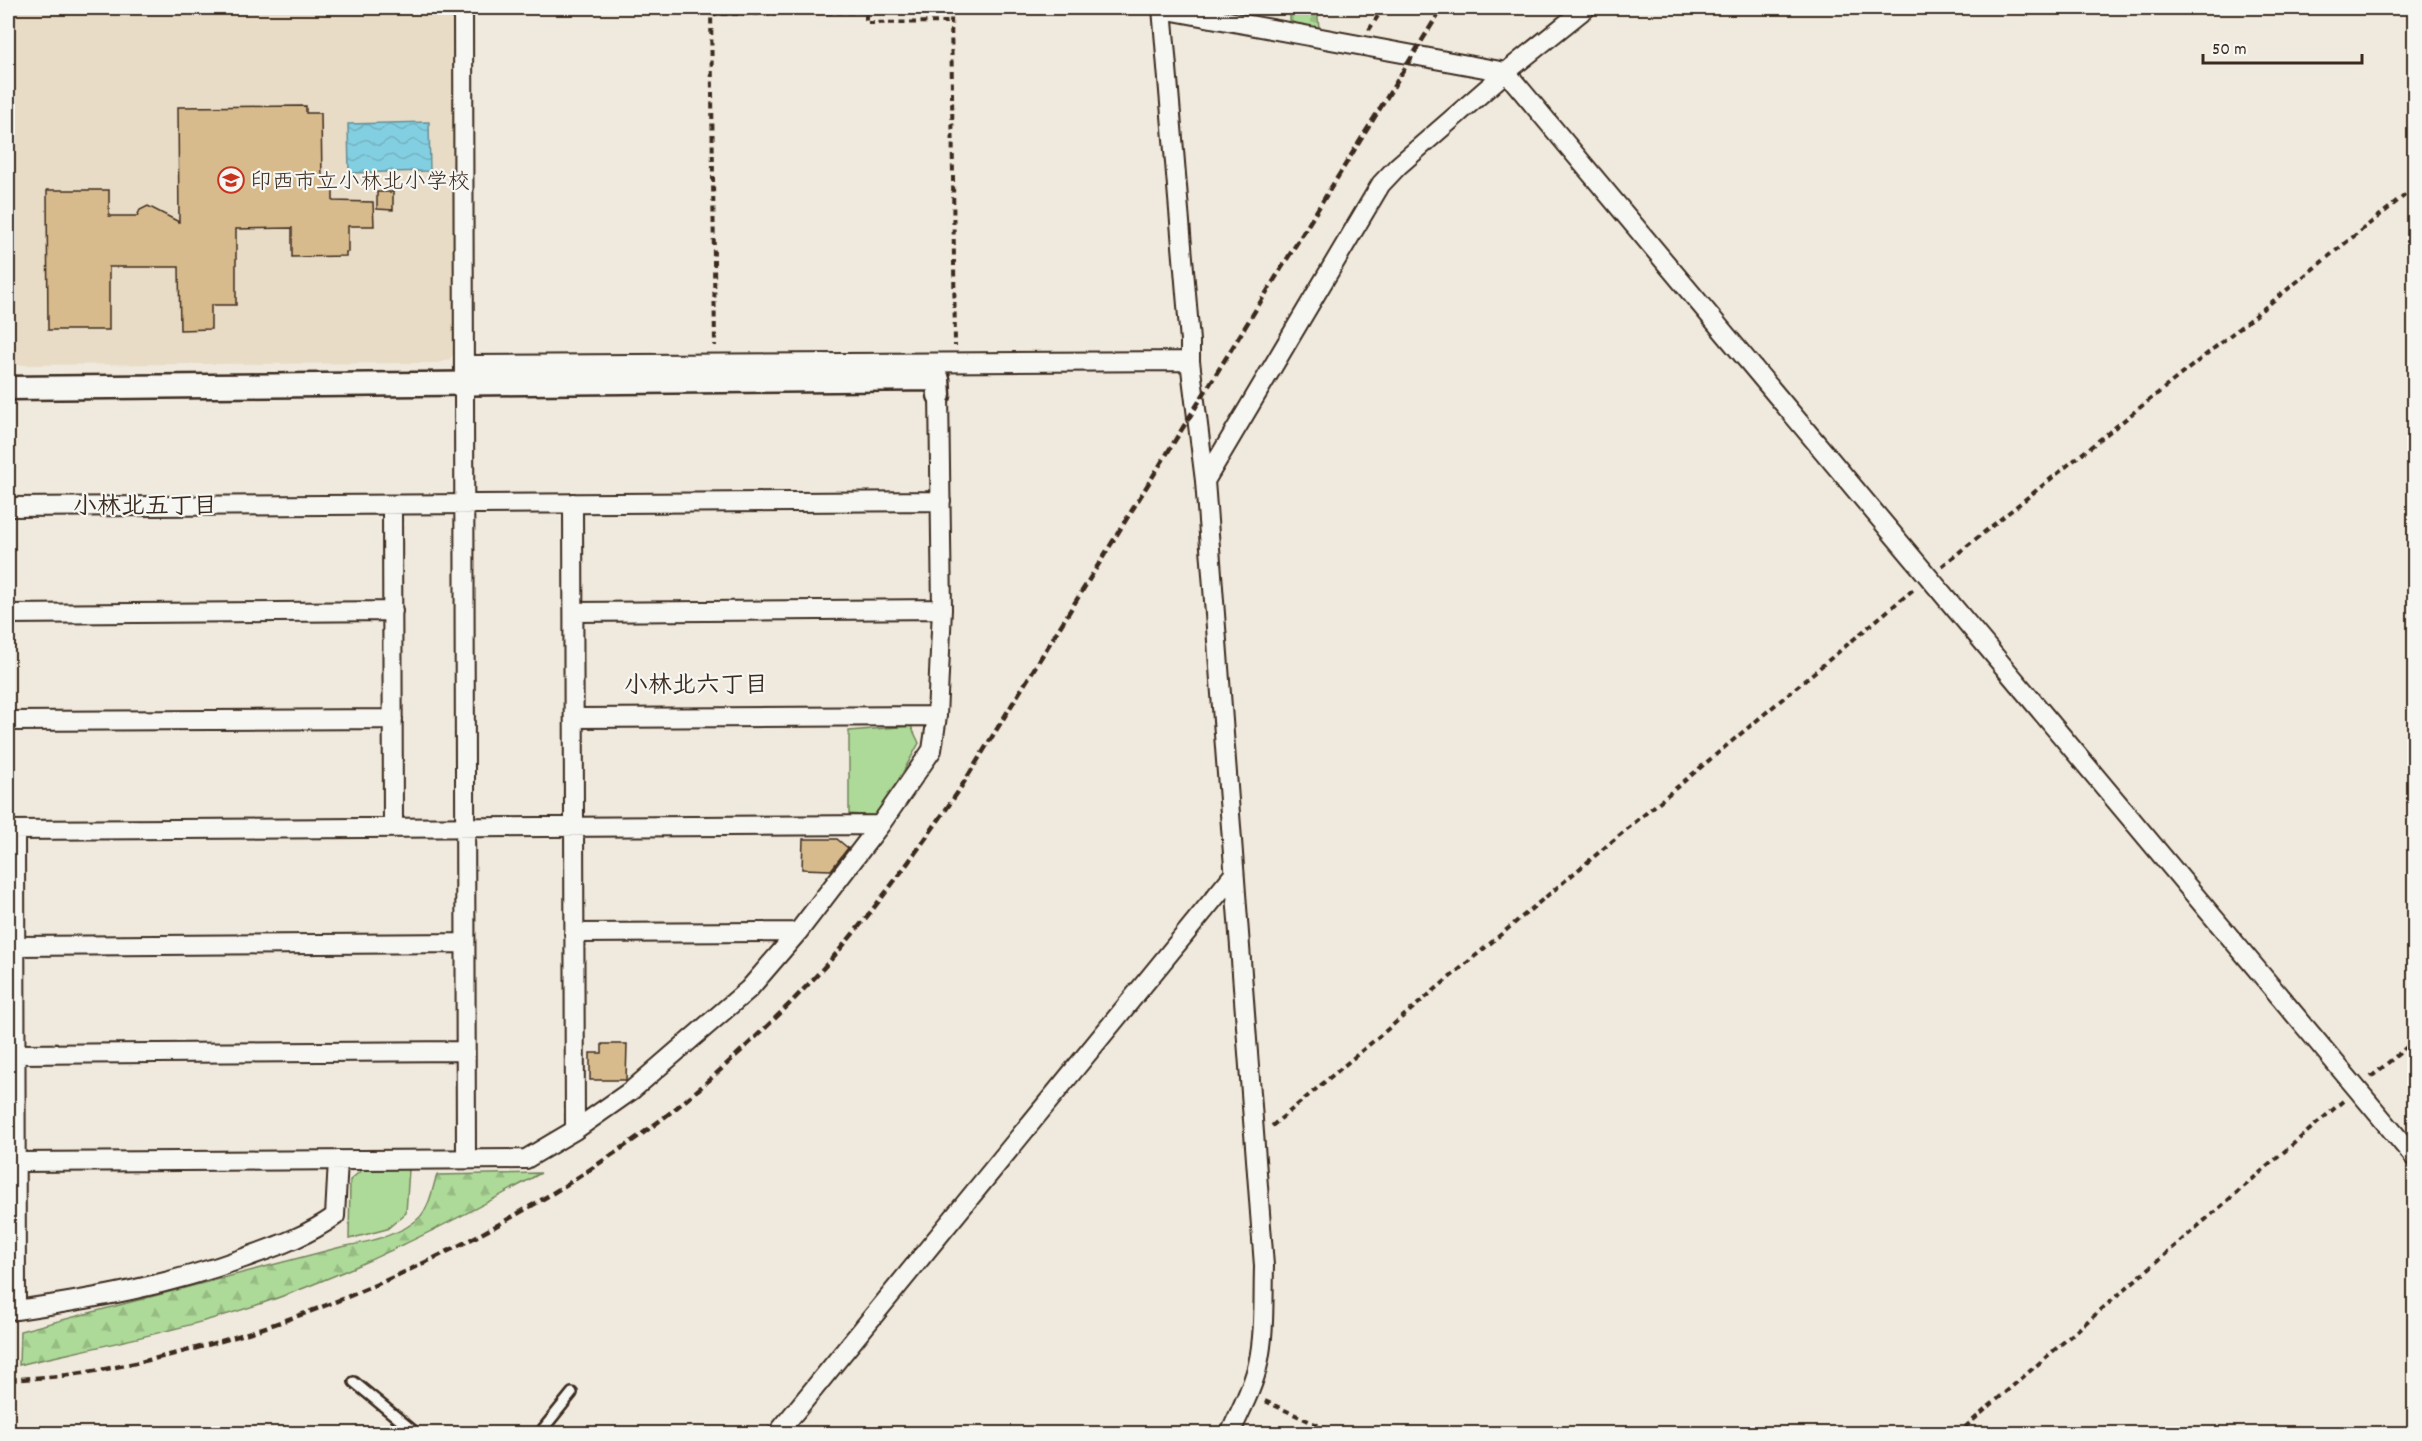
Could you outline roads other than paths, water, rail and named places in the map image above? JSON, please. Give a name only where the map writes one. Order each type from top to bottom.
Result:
[{"type":"street","points":[[463,8],[466,1159]]},
{"type":"street","points":[[1230,1434],[1258,1364],[1264,1266],[1205,481],[1190,361],[1162,8],[1506,72],[2415,1157]]},
{"type":"street","points":[[1205,481],[1381,184],[1398,166],[1506,72],[1586,8]]},
{"type":"street","points":[[8,388],[715,364],[1190,361]]},
{"type":"street","points":[[15,1162],[526,1159],[575,1130],[632,1090],[749,989],[798,932],[880,825],[932,750],[937,716],[942,609],[938,379],[464,374]]},
{"type":"street","points":[[8,507],[941,501]]},
{"type":"street","points":[[573,503],[575,1130]]},
{"type":"street","points":[[392,504],[393,828]]},
{"type":"street","points":[[574,612],[942,609]]},
{"type":"street","points":[[8,614],[393,611]]},
{"type":"street","points":[[574,718],[937,716]]},
{"type":"street","points":[[8,721],[393,719]]},
{"type":"street","points":[[338,1160],[335,1216],[310,1233],[207,1271],[135,1290],[75,1302],[16,1310],[15,946],[11,830],[880,825]]},
{"type":"street","points":[[777,1434],[1234,874]]},
{"type":"street","points":[[574,933],[798,932]]},
{"type":"street","points":[[15,946],[465,943]]},
{"type":"street","points":[[15,1054],[465,1051]]},
{"type":"lane","points":[[354,1382],[417,1434]]},
{"type":"lane","points":[[539,1434],[572,1394]]},
{"type":"water","points":[[429,122],[430,171],[349,173],[348,124]]},
{"type":"railway","points":[[8,1380],[83,1373],[213,1344],[340,1300],[402,1273],[462,1244],[577,1178],[661,1120],[762,1031],[847,941],[904,868],[958,792],[1442,8]]},
{"type":"place","name":"印西市立小林北小学校","points":[[231,180]]},
{"type":"district","name":"小林北五丁目","points":[[145,505]]},
{"type":"district","name":"小林北六丁目","points":[[696,684]]}]
